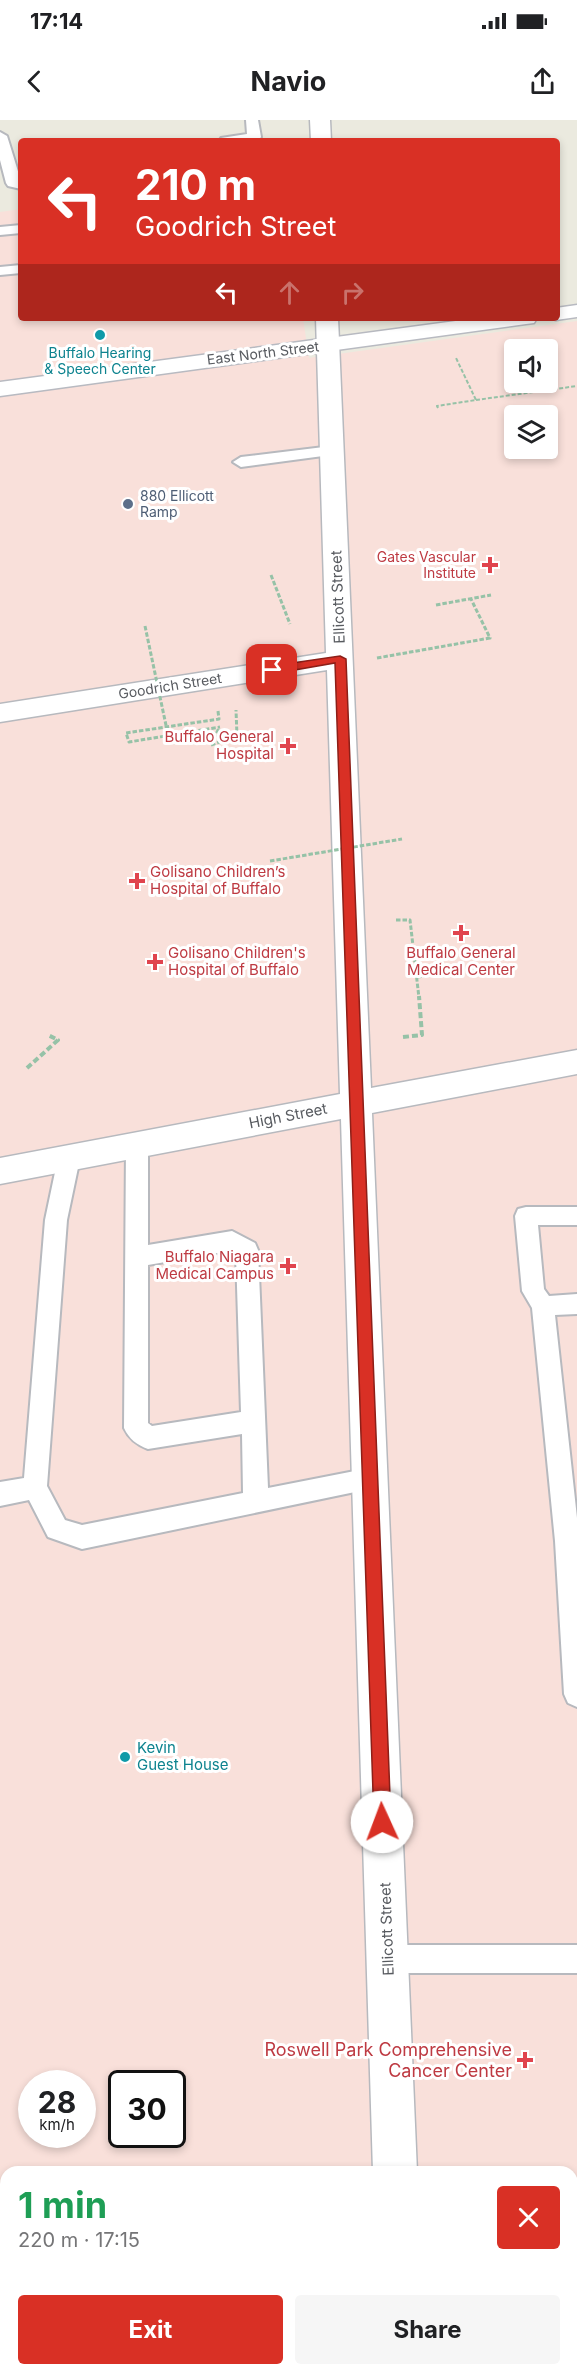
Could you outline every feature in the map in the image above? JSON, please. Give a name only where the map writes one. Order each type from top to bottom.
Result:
[{"type":"street","points":[[320,120],[321,138]]},
{"type":"street","points":[[560,313],[577,311]]},
{"type":"street","name":"Ellicott Street","points":[[327,321],[332,451],[354,659],[356,1103],[395,2166]]},
{"type":"street","name":"East North Street","points":[[0,389],[504,321]]},
{"type":"street","name":"Goodrich Street","points":[[0,713],[354,659]]},
{"type":"street","name":"High Street","points":[[0,1171],[577,1062]]},
{"type":"lane","points":[[252,120],[254,138]]},
{"type":"lane","points":[[0,136],[15,167],[13,183],[18,184]]},
{"type":"lane","points":[[0,231],[18,229]]},
{"type":"lane","points":[[0,271],[18,269]]},
{"type":"lane","points":[[241,462],[332,451]]},
{"type":"lane","points":[[137,1144],[136,1428],[148,1438],[253,1421]]},
{"type":"lane","points":[[69,1158],[56,1220],[35,1487],[57,1529],[82,1537],[370,1479]]},
{"type":"lane","points":[[577,1216],[526,1216],[533,1291],[543,1306],[572,1541],[577,1678]]},
{"type":"lane","points":[[136,1257],[232,1241],[247,1250],[256,1502]]},
{"type":"lane","points":[[543,1306],[577,1304]]},
{"type":"lane","points":[[0,1494],[35,1487]]},
{"type":"lane","points":[[388,1959],[577,1959]]},
{"type":"path","points":[[453,351],[476,400]]},
{"type":"path","points":[[438,408],[437,406],[577,386]]},
{"type":"path","points":[[271,575],[290,624]]},
{"type":"path","points":[[436,605],[491,595]]},
{"type":"path","points":[[354,659],[490,638],[471,599]]},
{"type":"path","points":[[145,626],[167,730]]},
{"type":"path","points":[[218,707],[219,719],[126,734],[129,742],[220,727],[211,745],[237,736],[236,703]]},
{"type":"path","points":[[270,861],[402,839]]},
{"type":"path","points":[[396,920],[410,920],[420,990],[422,1035],[403,1037]]},
{"type":"path","points":[[417,977],[433,975]]},
{"type":"path","points":[[27,1068],[58,1040],[48,1035]]},
{"type":"shaded area","name":"Buffalo Niagara Medical Campus","points":[[18,209],[18,321],[303,321],[309,358],[577,321],[577,2166],[0,2166],[0,212]]},
{"type":"place","name":"Buffalo Hearing & Speech Center","points":[[100,335]]},
{"type":"place","name":"880 Ellicott Ramp","points":[[128,504]]},
{"type":"place","name":"Gates Vascular Institute","points":[[490,565]]},
{"type":"place","name":"Buffalo General Hospital","points":[[288,746]]},
{"type":"place","name":"Golisano Children’s Hospital of Buffalo","points":[[137,881]]},
{"type":"place","name":"Buffalo General Medical Center","points":[[461,933]]},
{"type":"place","name":"Golisano Children's Hospital of Buffalo","points":[[155,962]]},
{"type":"place","name":"Buffalo Niagara Medical Campus","points":[[288,1266]]},
{"type":"place","name":"Kevin Guest House","points":[[125,1757]]},
{"type":"place","name":"Roswell Park Comprehensive Cancer Center","points":[[525,2060]]},
{"type":"route","points":[[272,670],[340,659],[382,1822]]}]
